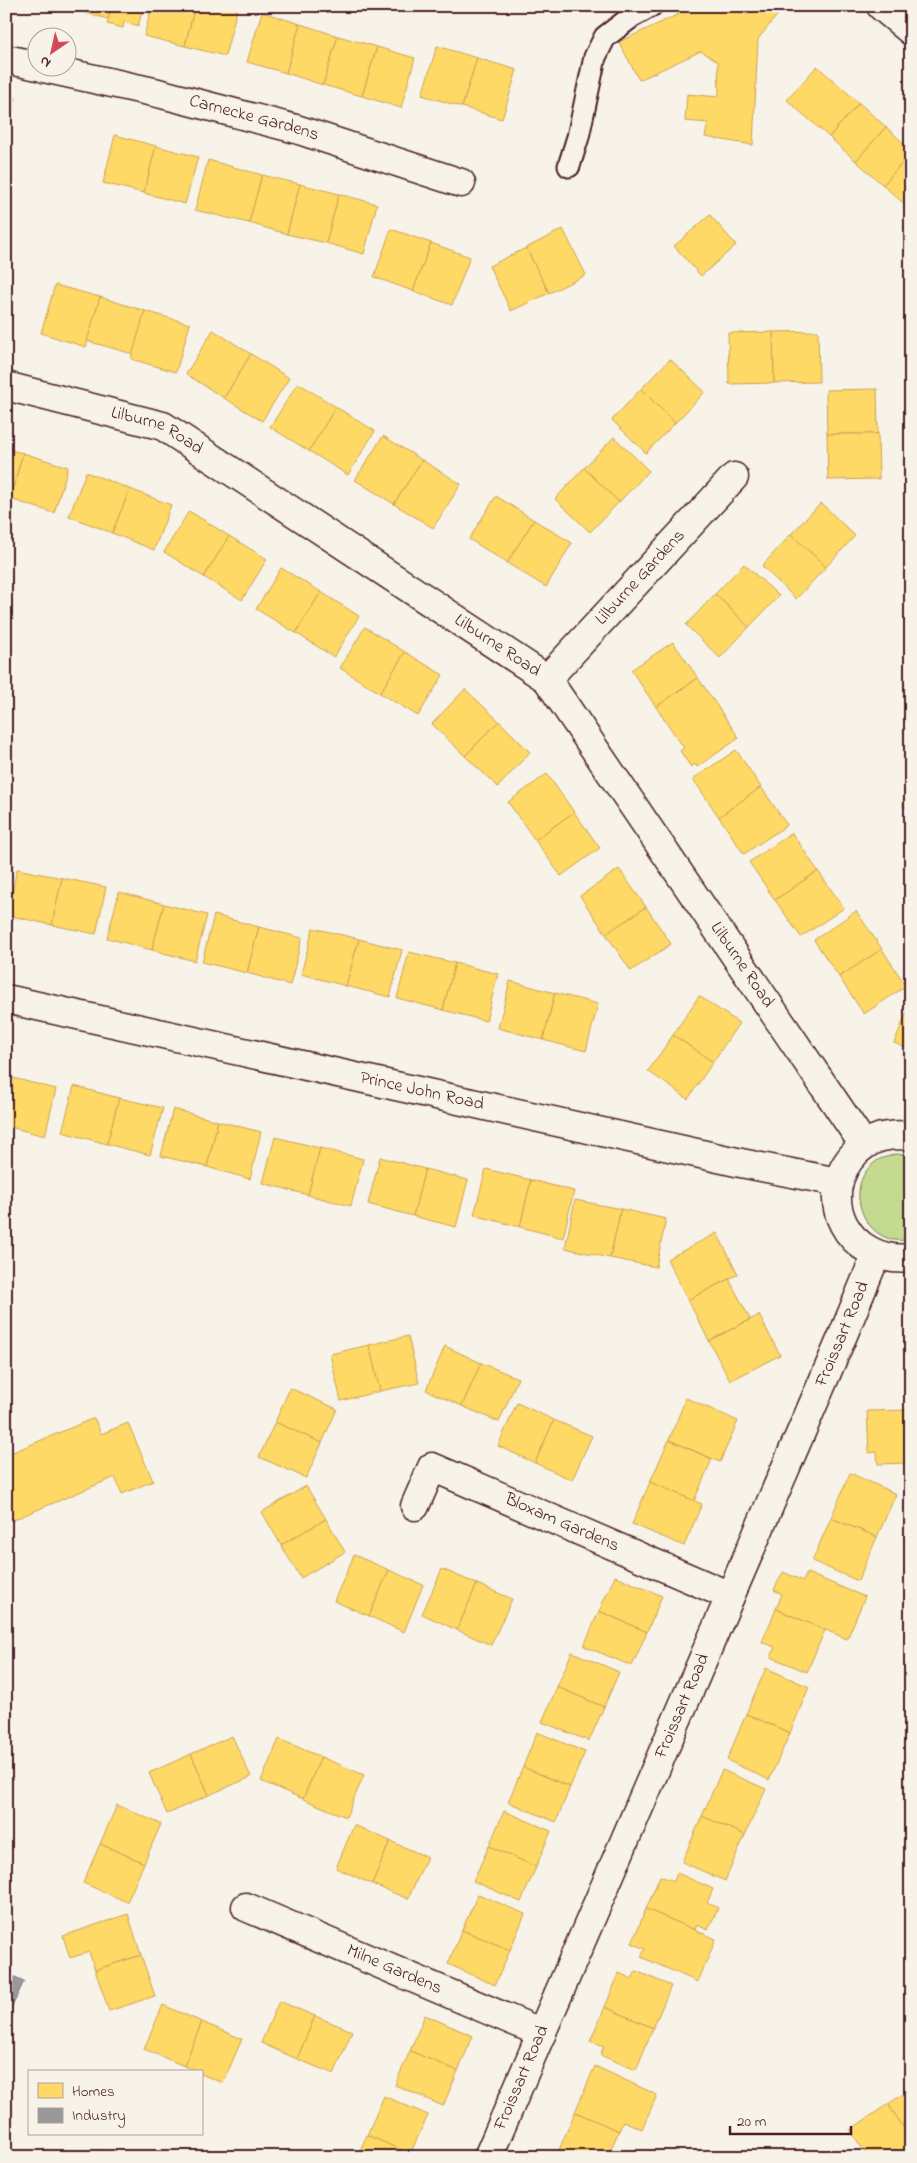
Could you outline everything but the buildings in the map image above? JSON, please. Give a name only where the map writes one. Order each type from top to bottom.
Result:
[{"type":"street","points":[[882,6],[911,31]]},
{"type":"street","points":[[6,59],[28,64]]},
{"type":"street","name":"Carnecke Gardens","points":[[78,75],[158,93],[296,129],[461,183]]},
{"type":"street","name":"Lilburne Road","points":[[6,386],[163,426],[547,679],[864,1145]]},
{"type":"street","name":"Lilburne Gardens","points":[[547,679],[734,477]]},
{"type":"street","name":"Prince John Road","points":[[6,999],[838,1182]]},
{"type":"street","points":[[911,1136],[886,1136],[864,1145],[847,1161],[838,1182],[836,1204],[844,1226],[857,1243],[876,1255],[896,1259],[911,1258]]},
{"type":"street","name":"Froissart Road","points":[[488,2157],[876,1255]]},
{"type":"street","name":"Bloxam Gardens","points":[[415,1506],[432,1467],[730,1596]]},
{"type":"street","name":"Milne Gardens","points":[[246,1907],[542,2033]]},
{"type":"lane","points":[[569,166],[578,136],[595,57],[605,37],[630,18],[651,6]]},
{"type":"green space","points":[[895,1154],[911,1155],[911,1239],[894,1240],[880,1235],[869,1225],[862,1212],[859,1198],[861,1183],[867,1170],[880,1159]]}]
